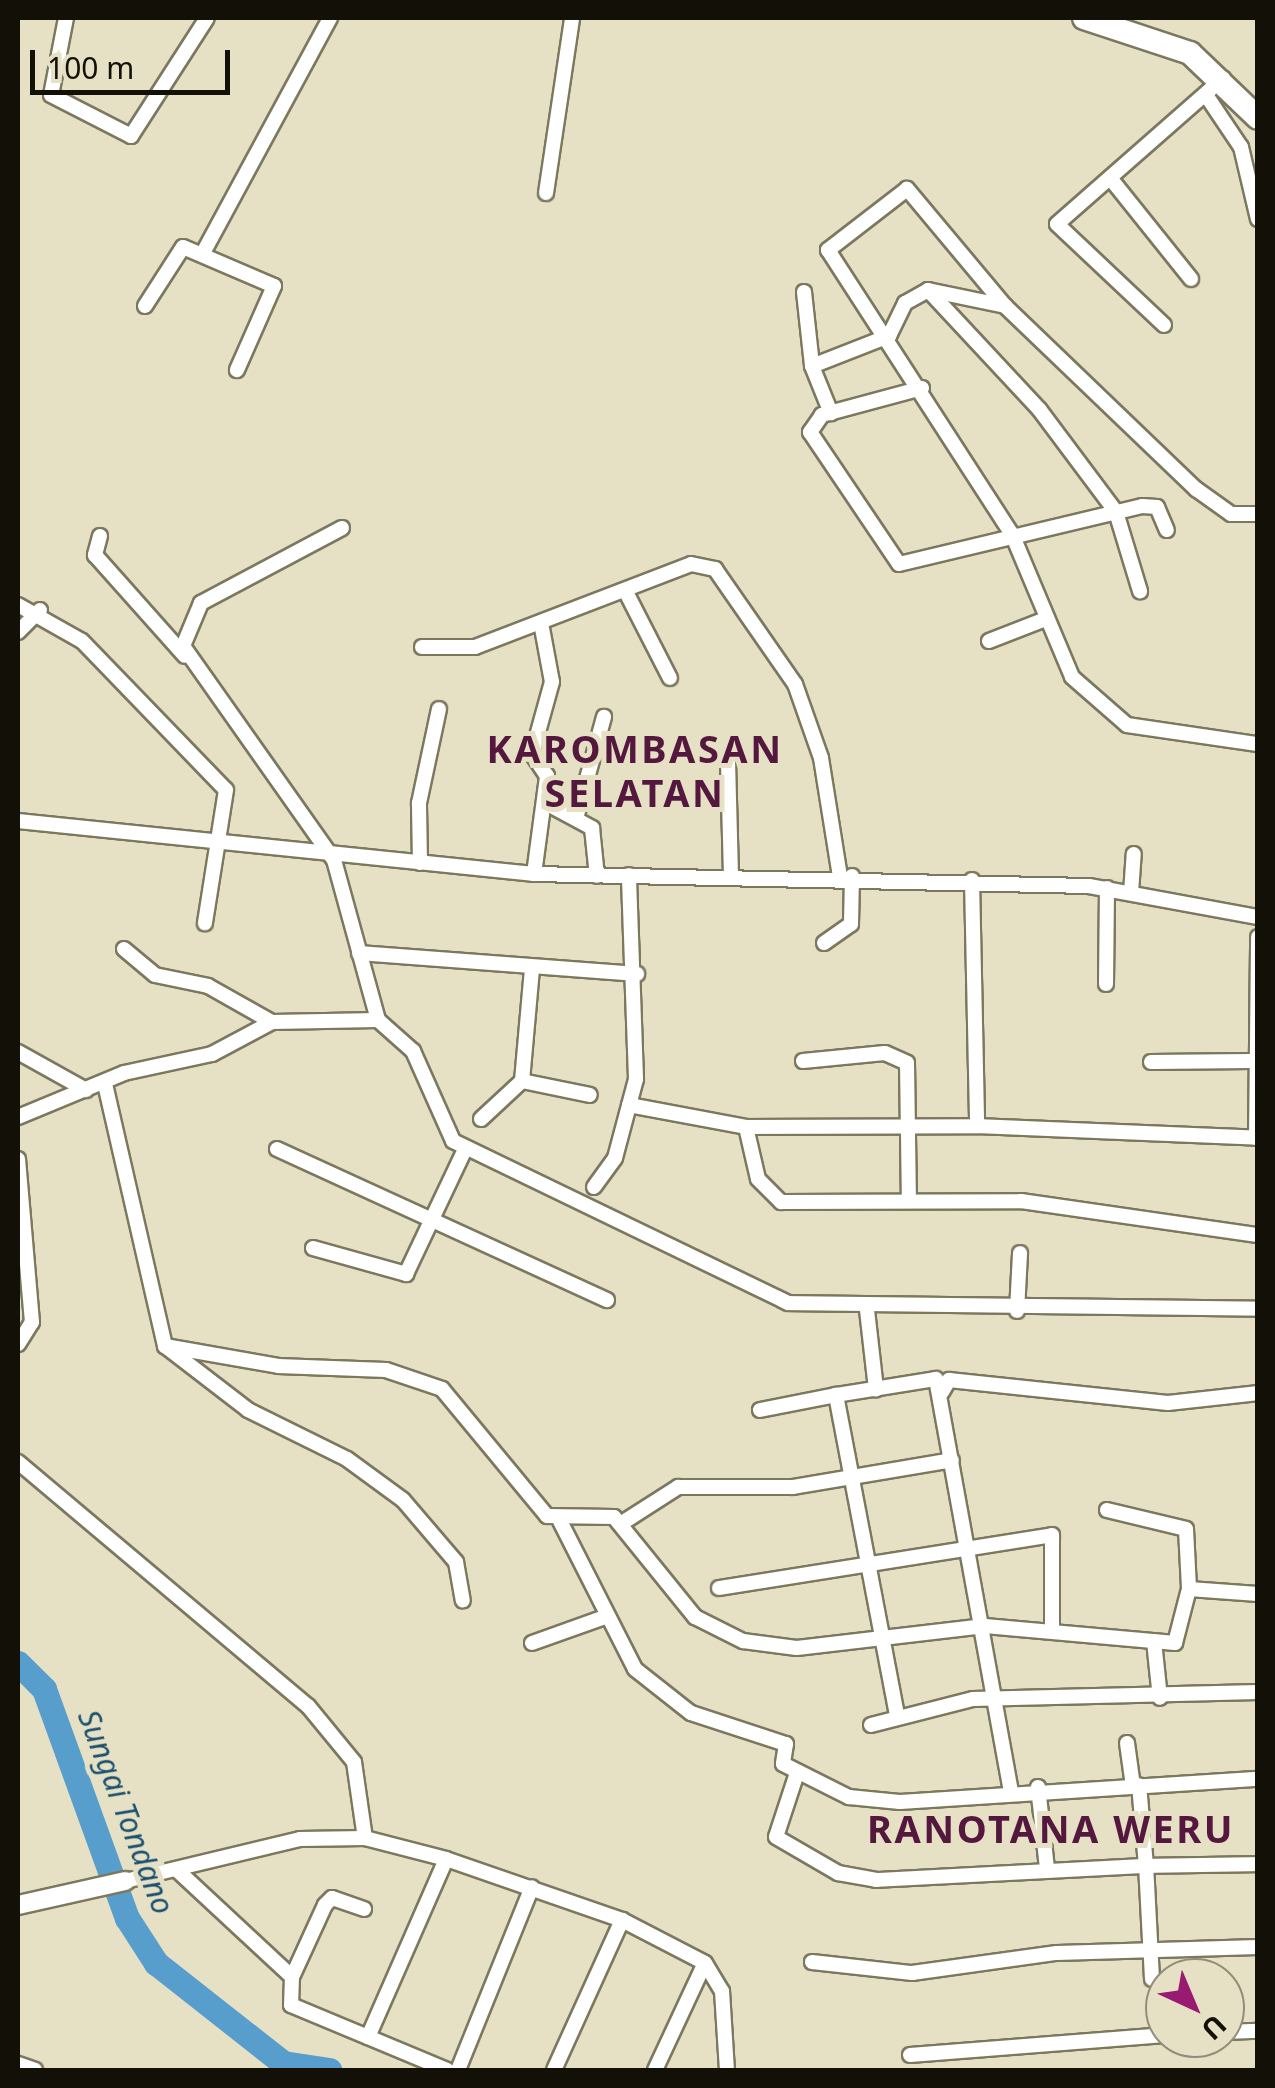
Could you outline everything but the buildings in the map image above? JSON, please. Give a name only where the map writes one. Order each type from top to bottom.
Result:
[{"type":"highway","points":[[1093,18],[1190,52],[1223,77],[1258,118]]},
{"type":"street","points":[[66,18],[51,95],[131,136],[207,18]]},
{"type":"street","points":[[203,253],[330,18]]},
{"type":"street","points":[[546,193],[572,18]]},
{"type":"street","points":[[1164,325],[1058,224],[1223,77]]},
{"type":"street","points":[[1206,95],[1241,147],[1258,219]]},
{"type":"street","points":[[1111,179],[1191,279]]},
{"type":"street","points":[[1257,514],[1232,514],[1196,488],[1005,306],[902,190],[828,250],[889,336],[1012,534],[1043,620],[1072,677],[1127,725],[1258,744]]},
{"type":"street","points":[[145,306],[175,253],[203,253],[278,291],[236,370]]},
{"type":"street","points":[[812,366],[889,336],[905,303],[928,290],[1005,306]]},
{"type":"street","points":[[928,290],[1040,408],[1116,512],[1140,591]]},
{"type":"street","points":[[804,292],[812,366],[831,413]]},
{"type":"street","points":[[922,388],[815,420],[813,439],[899,564],[1116,512],[1157,507],[1167,530]]},
{"type":"street","points":[[186,657],[183,631],[201,603],[342,528]]},
{"type":"street","points":[[100,536],[95,555],[186,657],[334,860],[378,1020],[413,1051],[446,1133],[465,1150],[788,1303],[867,1310],[1258,1309]]},
{"type":"street","points":[[422,647],[453,651],[542,628],[628,596],[700,563],[728,584],[809,720],[846,876],[851,924],[824,943]]},
{"type":"street","points":[[628,596],[670,678]]},
{"type":"street","points":[[18,605],[40,610],[226,790],[222,844],[205,923]]},
{"type":"street","points":[[18,632],[40,610]]},
{"type":"street","points":[[990,640],[1043,620]]},
{"type":"street","points":[[534,874],[547,776],[532,754],[552,682],[542,628]]},
{"type":"street","points":[[420,863],[417,816],[440,709]]},
{"type":"street","points":[[577,815],[604,717]]},
{"type":"street","points":[[728,761],[731,877]]},
{"type":"street","points":[[544,802],[577,815],[596,838],[597,876]]},
{"type":"street","points":[[18,821],[334,860],[420,863],[534,874],[846,876],[1107,888],[1258,917]]},
{"type":"street","points":[[1131,892],[1134,854]]},
{"type":"street","points":[[594,1187],[615,1158],[628,1104],[636,974],[629,875]]},
{"type":"street","points":[[972,880],[978,1126]]},
{"type":"street","points":[[1106,984],[1107,888]]},
{"type":"street","points":[[628,1104],[746,1127],[978,1126],[1257,1138],[1251,1061],[1258,937]]},
{"type":"street","points":[[124,949],[155,975],[208,986],[272,1022]]},
{"type":"street","points":[[358,953],[636,974]]},
{"type":"street","points":[[481,1120],[522,1081],[532,968]]},
{"type":"street","points":[[18,1117],[86,1090],[212,1054],[272,1022],[378,1020]]},
{"type":"street","points":[[18,1052],[86,1090]]},
{"type":"street","points":[[804,1061],[904,1060],[910,1200]]},
{"type":"street","points":[[1151,1062],[1251,1061]]},
{"type":"street","points":[[522,1081],[590,1095]]},
{"type":"street","points":[[105,1084],[165,1346],[248,1410],[347,1459],[404,1500],[456,1562],[463,1600]]},
{"type":"street","points":[[746,1127],[752,1166],[776,1200],[1021,1201],[1258,1236]]},
{"type":"street","points":[[277,1150],[607,1300]]},
{"type":"street","points":[[312,1248],[406,1274],[465,1150]]},
{"type":"street","points":[[18,1158],[21,1240],[32,1322],[18,1344]]},
{"type":"street","points":[[1017,1311],[1020,1253]]},
{"type":"street","points":[[867,1310],[876,1389]]},
{"type":"street","points":[[165,1346],[426,1382],[480,1424],[560,1521],[605,1617],[635,1669],[669,1701],[720,1727],[786,1744],[782,1761],[797,1774],[865,1801],[1038,1787],[1258,1779]]},
{"type":"street","points":[[760,1410],[936,1379],[986,1626],[1011,1790]]},
{"type":"street","points":[[945,1424],[940,1385],[949,1380],[1168,1404],[1258,1393]]},
{"type":"street","points":[[836,1395],[871,1560],[881,1641],[897,1716]]},
{"type":"street","points":[[622,1523],[678,1487],[792,1488],[952,1460]]},
{"type":"street","points":[[18,1462],[308,1706],[354,1762],[365,1838]]},
{"type":"street","points":[[560,1521],[601,1510],[622,1523],[716,1632],[796,1648],[986,1626],[1181,1640],[1189,1589],[1186,1529],[1107,1510]]},
{"type":"street","points":[[719,1588],[871,1560],[1052,1534],[1052,1630]]},
{"type":"street","points":[[1189,1589],[1258,1594]]},
{"type":"street","points":[[532,1642],[605,1617]]},
{"type":"street","points":[[1154,1641],[1160,1698]]},
{"type":"street","points":[[871,1725],[897,1716],[997,1700],[1258,1692]]},
{"type":"street","points":[[1127,1743],[1146,1866],[1151,1958]]},
{"type":"street","points":[[797,1774],[774,1834],[838,1872],[876,1880],[1047,1868],[1258,1864]]},
{"type":"street","points":[[1038,1787],[1047,1868]]},
{"type":"street","points":[[18,1905],[300,1839],[365,1838],[532,1886],[622,1920],[705,1963],[722,1991],[726,2070]]},
{"type":"street","points":[[368,2037],[446,1859]]},
{"type":"street","points":[[178,1870],[292,1977]]},
{"type":"street","points":[[458,2070],[532,1886]]},
{"type":"street","points":[[364,1909],[330,1900],[292,1977],[294,2010],[368,2037],[417,2065],[447,2070]]},
{"type":"street","points":[[554,2070],[622,1920]]},
{"type":"street","points":[[812,1962],[912,1973],[1150,1950],[1258,1947]]},
{"type":"street","points":[[656,2070],[705,1963]]},
{"type":"street","points":[[910,2056],[1145,2038]]},
{"type":"street","points":[[18,2064],[35,2070]]},
{"type":"waterway","name":"Sungai Tondano","points":[[18,1663],[44,1689],[127,1918],[156,1963],[283,2063],[329,2070]]},
{"type":"district","name":"KAROMBASAN SELATAN","points":[[635,771]]},
{"type":"district","name":"RANOTANA WERU","points":[[1051,1829]]}]
